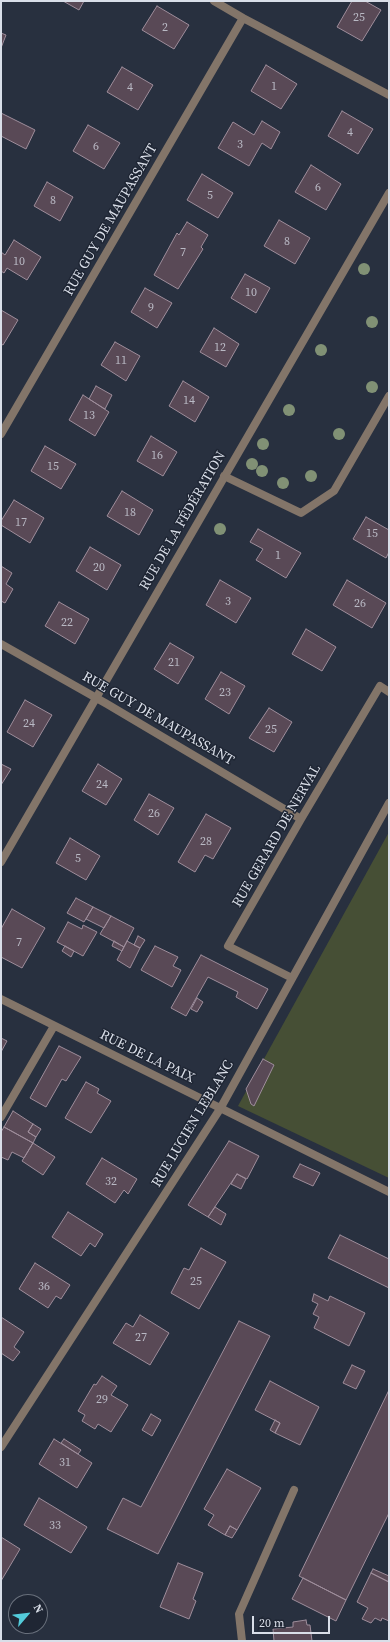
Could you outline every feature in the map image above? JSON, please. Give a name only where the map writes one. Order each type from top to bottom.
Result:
[{"type":"street","points":[[214,1],[243,18],[389,95]]},
{"type":"street","name":"RUE GUY DE MAUPASSANT","points":[[1,434],[243,18]]},
{"type":"street","name":"RUE DE LA FÉDÉRATION","points":[[1,862],[389,193]]},
{"type":"street","points":[[224,476],[301,513],[334,491],[389,396]]},
{"type":"street","name":"RUE GUY DE MAUPASSANT","points":[[1,644],[96,697],[301,819]]},
{"type":"street","name":"RUE GERARD DE NERVAL","points":[[292,978],[228,946],[380,686],[389,692]]},
{"type":"street","name":"RUE LUCIEN LEBLANC","points":[[1,1447],[220,1109],[389,803]]},
{"type":"street","name":"RUE DE LA PAIX","points":[[1,999],[389,1192]]},
{"type":"street","points":[[1,1117],[54,1026]]},
{"type":"street","points":[[242,1641],[239,1614],[294,1490]]},
{"type":"green space","points":[[389,832],[389,1178],[238,1106]]},
{"type":"building","points":[[63,1],[84,1],[79,10]]},
{"type":"building","points":[[352,1],[365,1],[381,10],[362,41],[337,27]]},
{"type":"building","points":[[157,6],[189,25],[174,49],[142,30]]},
{"type":"building","points":[[1,33],[6,35],[1,48]]},
{"type":"building","points":[[266,65],[297,84],[281,109],[251,91]]},
{"type":"building","points":[[122,67],[153,85],[138,110],[107,92]]},
{"type":"building","points":[[342,111],[373,129],[358,154],[328,136]]},
{"type":"building","points":[[1,113],[35,130],[26,149],[1,136]]},
{"type":"building","points":[[262,121],[280,132],[271,149],[262,143],[249,166],[218,148],[233,122],[254,135]]},
{"type":"building","points":[[88,125],[120,143],[104,169],[73,151]]},
{"type":"building","points":[[311,165],[341,184],[326,210],[295,192]]},
{"type":"building","points":[[202,174],[233,193],[218,218],[187,200]]},
{"type":"building","points":[[47,182],[73,197],[60,221],[34,206]]},
{"type":"building","points":[[279,220],[310,238],[295,264],[264,246]]},
{"type":"building","points":[[187,222],[208,235],[201,247],[203,249],[178,289],[154,275],[177,233],[179,235]]},
{"type":"building","points":[[14,240],[41,257],[27,280],[7,268],[4,273],[1,271],[1,252],[5,255]]},
{"type":"building","points":[[245,274],[270,288],[256,313],[231,298]]},
{"type":"building","points":[[145,288],[172,303],[157,328],[131,312]]},
{"type":"building","points":[[1,310],[18,320],[3,345],[1,344]]},
{"type":"building","points":[[214,328],[239,344],[226,367],[200,352]]},
{"type":"building","points":[[115,342],[140,356],[126,381],[101,365]]},
{"type":"building","points":[[183,381],[209,397],[195,422],[169,406]]},
{"type":"building","points":[[96,386],[112,395],[105,409],[89,399]]},
{"type":"building","points":[[83,395],[109,412],[95,436],[69,420]]},
{"type":"building","points":[[151,436],[177,452],[163,476],[137,461]]},
{"type":"building","points":[[45,446],[76,464],[61,489],[31,471]]},
{"type":"building","points":[[122,491],[153,510],[139,535],[107,516]]},
{"type":"building","points":[[14,500],[44,518],[30,543],[1,525],[1,521]]},
{"type":"building","points":[[366,517],[389,530],[389,552],[386,558],[353,539]]},
{"type":"building","points":[[258,529],[301,553],[286,578],[256,560],[263,549],[250,542]]},
{"type":"building","points":[[90,547],[121,565],[107,590],[76,571]]},
{"type":"building","points":[[1,566],[12,573],[6,584],[13,589],[5,603],[1,601]]},
{"type":"building","points":[[220,580],[251,598],[236,623],[206,605]]},
{"type":"building","points":[[347,580],[386,603],[372,628],[333,605]]},
{"type":"building","points":[[59,602],[89,619],[75,644],[45,626]]},
{"type":"building","points":[[306,629],[336,647],[322,671],[292,654]]},
{"type":"building","points":[[170,643],[194,657],[178,684],[154,669]]},
{"type":"building","points":[[221,672],[245,686],[229,714],[205,699]]},
{"type":"building","points":[[25,700],[52,715],[33,747],[7,732]]},
{"type":"building","points":[[269,708],[292,722],[274,752],[249,738]]},
{"type":"building","points":[[1,764],[11,769],[1,785]]},
{"type":"building","points":[[98,764],[122,779],[106,805],[82,791]]},
{"type":"building","points":[[149,794],[174,808],[158,835],[134,820]]},
{"type":"building","points":[[206,814],[231,828],[213,859],[205,855],[195,872],[178,862]]},
{"type":"building","points":[[70,838],[100,856],[86,880],[56,863]]},
{"type":"building","points":[[76,898],[93,907],[84,922],[67,913]]},
{"type":"building","points":[[93,907],[111,916],[104,928],[86,919]]},
{"type":"building","points":[[12,909],[45,928],[22,968],[1,957],[1,929]]},
{"type":"building","points":[[111,916],[134,928],[124,947],[100,934]]},
{"type":"building","points":[[68,922],[82,929],[83,925],[97,932],[83,956],[57,942]]},
{"type":"building","points":[[138,936],[145,940],[140,948],[134,945]]},
{"type":"building","points":[[114,941],[124,947],[122,951],[112,946]]},
{"type":"building","points":[[127,941],[140,948],[130,968],[117,960]]},
{"type":"building","points":[[65,946],[74,951],[71,957],[62,951]]},
{"type":"building","points":[[155,946],[178,957],[173,966],[181,970],[172,987],[141,970]]},
{"type":"building","points":[[201,955],[268,989],[257,1009],[236,997],[238,992],[208,977],[186,1016],[171,1008]]},
{"type":"building","points":[[197,998],[203,1002],[197,1012],[191,1009]]},
{"type":"building","points":[[1,1038],[7,1041],[1,1052]]},
{"type":"building","points":[[59,1046],[81,1057],[66,1081],[62,1079],[46,1107],[30,1098]]},
{"type":"building","points":[[263,1059],[274,1065],[254,1106],[251,1104],[246,1089]]},
{"type":"building","points":[[86,1082],[99,1089],[97,1093],[111,1101],[91,1133],[65,1118]]},
{"type":"building","points":[[13,1111],[33,1124],[28,1132],[36,1137],[33,1143],[4,1127]]},
{"type":"building","points":[[33,1124],[41,1129],[36,1137],[28,1132]]},
{"type":"building","points":[[4,1127],[33,1143],[24,1158],[12,1152],[8,1160],[1,1157],[1,1132]]},
{"type":"building","points":[[229,1141],[259,1156],[247,1179],[237,1174],[208,1217],[188,1205]]},
{"type":"building","points":[[33,1143],[55,1157],[43,1175],[22,1161]]},
{"type":"building","points":[[102,1158],[137,1179],[128,1194],[124,1190],[115,1203],[86,1184]]},
{"type":"building","points":[[300,1164],[320,1173],[313,1186],[293,1177]]},
{"type":"building","points":[[237,1174],[246,1179],[241,1189],[231,1184]]},
{"type":"building","points":[[215,1207],[226,1214],[221,1225],[208,1217]]},
{"type":"building","points":[[68,1212],[103,1234],[95,1247],[90,1243],[81,1256],[52,1237]]},
{"type":"building","points":[[340,1235],[389,1259],[389,1288],[328,1258]]},
{"type":"building","points":[[201,1248],[226,1262],[199,1309],[171,1293],[184,1268],[189,1270]]},
{"type":"building","points":[[35,1263],[70,1285],[61,1299],[56,1296],[48,1308],[19,1289]]},
{"type":"building","points":[[314,1294],[328,1301],[330,1296],[365,1313],[349,1346],[314,1328],[319,1317],[313,1314],[318,1304],[312,1301]]},
{"type":"building","points":[[140,1315],[169,1333],[150,1365],[113,1343],[126,1323],[133,1327]]},
{"type":"building","points":[[1,1317],[24,1332],[14,1347],[20,1352],[13,1361],[1,1353]]},
{"type":"building","points":[[239,1321],[270,1336],[158,1554],[107,1529],[123,1498],[141,1507]]},
{"type":"building","points":[[352,1365],[365,1371],[356,1389],[343,1383]]},
{"type":"building","points":[[102,1376],[117,1386],[111,1395],[128,1405],[111,1432],[98,1424],[95,1429],[82,1421],[85,1415],[78,1411],[94,1384],[96,1385]]},
{"type":"building","points":[[270,1381],[319,1407],[300,1445],[275,1433],[280,1423],[255,1410]]},
{"type":"building","points":[[389,1390],[389,1513],[346,1600],[299,1576]]},
{"type":"building","points":[[151,1414],[161,1420],[152,1436],[142,1430]]},
{"type":"building","points":[[275,1420],[280,1423],[275,1433],[270,1430]]},
{"type":"building","points":[[54,1439],[92,1463],[77,1488],[39,1464]]},
{"type":"building","points":[[64,1439],[81,1450],[78,1454],[61,1443]]},
{"type":"building","points":[[227,1469],[261,1488],[237,1530],[230,1526],[225,1535],[208,1525],[214,1515],[204,1509]]},
{"type":"building","points":[[39,1498],[87,1527],[71,1553],[24,1525]]},
{"type":"building","points":[[230,1526],[237,1530],[232,1538],[225,1535]]},
{"type":"building","points":[[1,1537],[20,1549],[1,1581]]},
{"type":"building","points":[[178,1563],[203,1573],[193,1599],[196,1601],[189,1619],[160,1607]]},
{"type":"building","points":[[373,1569],[389,1576],[389,1582],[371,1573]]},
{"type":"building","points":[[371,1573],[389,1582],[389,1621],[382,1618],[381,1621],[375,1618],[371,1623],[362,1619],[368,1608],[357,1602]]},
{"type":"building","points":[[303,1578],[346,1600],[336,1621],[292,1599]]},
{"type":"building","points":[[306,1620],[307,1625],[310,1625],[312,1641],[274,1641],[273,1629],[293,1627],[293,1622]]}]
